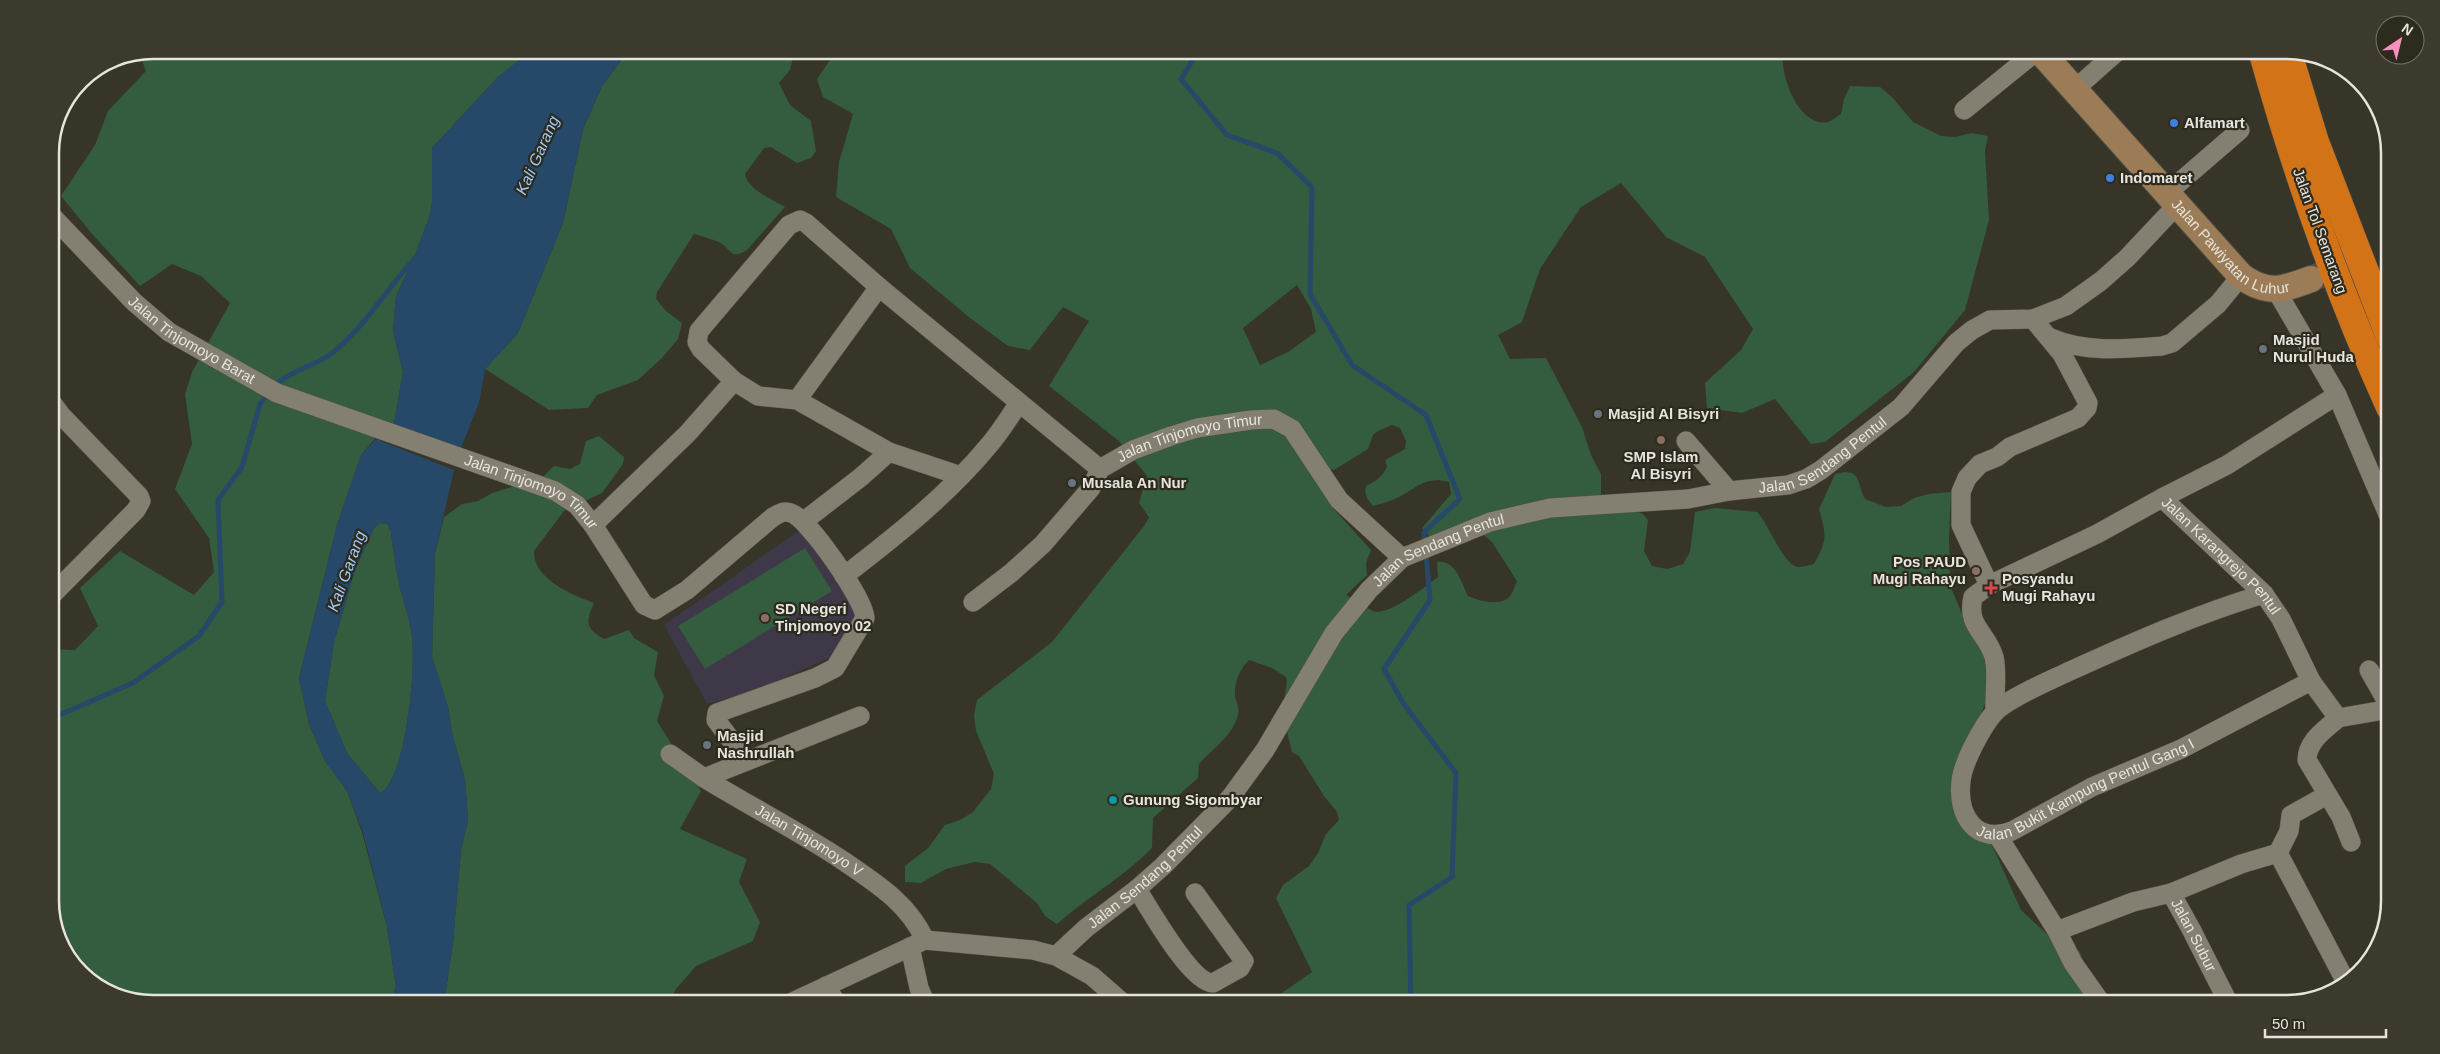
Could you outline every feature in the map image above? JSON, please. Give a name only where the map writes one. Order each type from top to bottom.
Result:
[{"type":"highway","name":"Jalan Tol Semarang","points":[[2265,59],[2289,147],[2360,342],[2381,388]]},
{"type":"highway","name":"Jalan Tol Semarang","points":[[2290,59],[2315,142],[2381,314]]},
{"type":"main road","name":"Jalan Pawiyatan Luhur","points":[[2047,59],[2241,276],[2252,285],[2276,290],[2311,279]]},
{"type":"street","points":[[1964,110],[2027,59]]},
{"type":"street","points":[[2075,89],[2109,59]]},
{"type":"street","name":"Jalan Sendang Pentul","points":[[1056,956],[1086,928],[1137,889],[1197,834],[1236,791],[1265,750],[1334,634],[1369,590],[1409,555],[1490,522],[1550,508],[1688,499],[1729,491],[1788,485],[1814,474],[1901,406],[1956,343],[1972,330],[1990,320],[2033,319],[2052,313],[2066,306],[2101,281],[2127,258],[2171,200],[2240,130]]},
{"type":"street","name":"Jalan Tinjomoyo Timur","points":[[960,476],[889,452],[797,400],[758,396],[734,382],[697,342],[699,331],[794,222],[800,220],[806,223],[879,287],[1100,469]]},
{"type":"street","name":"Jalan Tinjomoyo Barat","points":[[59,223],[134,302],[169,332],[277,393],[363,424]]},
{"type":"street","points":[[2050,338],[2067,345],[2100,348],[2138,348],[2172,343],[2218,304],[2241,276]]},
{"type":"street","points":[[797,400],[879,287]]},
{"type":"street","points":[[2276,290],[2336,395],[2381,498]]},
{"type":"street","points":[[1989,585],[1961,525],[1962,492],[1967,478],[1980,464],[2010,447],[2078,418],[2087,408],[2086,396],[2050,338],[2033,319]]},
{"type":"street","name":"Jalan Tinjomoyo Timur","points":[[363,424],[555,492],[577,505],[593,525],[688,433],[734,382]]},
{"type":"street","name":"Jalan Karangrejo Pentul","points":[[2336,395],[2227,465],[2162,498],[2264,594],[2281,619],[2311,681],[2338,718]]},
{"type":"street","points":[[844,576],[903,531],[960,476],[990,444],[1019,403]]},
{"type":"street","points":[[59,410],[141,501],[136,510],[59,588]]},
{"type":"street","name":"Jalan Tinjomoyo Timur","points":[[973,602],[1011,573],[1043,544],[1090,488],[1100,469],[1140,447],[1197,428],[1251,420],[1274,419],[1292,429],[1345,506],[1409,555]]},
{"type":"street","points":[[1686,441],[1729,491]]},
{"type":"street","points":[[804,521],[861,477],[889,452]]},
{"type":"street","points":[[1994,712],[1994,659],[1990,646],[1972,620],[1970,609],[1973,597],[1989,585],[2097,534],[2162,498]]},
{"type":"street","points":[[593,525],[644,605],[655,610],[687,590],[772,517],[782,512],[791,513],[804,521],[844,576],[862,606],[865,618],[835,668],[815,678],[716,713],[716,720],[734,744],[736,765]]},
{"type":"street","points":[[1994,712],[2032,688],[2165,628],[2264,594]]},
{"type":"street","points":[[2369,670],[2381,692]]},
{"type":"street","name":"Jalan Bukit Kampung Pentul Gang I","points":[[1994,712],[1965,763],[1961,781],[1965,815],[1972,826],[1983,835],[1998,836],[2105,781],[2182,749],[2311,681]]},
{"type":"street","points":[[2351,842],[2341,817],[2308,760],[2307,751],[2322,732],[2338,718],[2381,710]]},
{"type":"street","points":[[704,778],[860,716]]},
{"type":"street","name":"Jalan Tinjomoyo V","points":[[670,754],[704,778],[810,838],[884,888],[911,915],[918,944],[919,988],[922,995]]},
{"type":"street","points":[[2057,931],[2133,902],[2171,893],[2241,864],[2278,853],[2289,831],[2291,815],[2327,794]]},
{"type":"street","points":[[1998,836],[2057,931],[2073,963],[2096,995]]},
{"type":"street","points":[[2278,853],[2343,977]]},
{"type":"street","points":[[1137,889],[1163,931],[1187,964],[1206,982],[1213,983],[1240,968],[1244,961],[1195,893]]},
{"type":"street","name":"Jalan Subur","points":[[2171,893],[2224,995]]},
{"type":"street","points":[[807,995],[918,944],[1032,950],[1056,956],[1092,976],[1114,995]]},
{"type":"street","points":[[826,986],[832,995]]},
{"type":"shaded area","name":"SD Negeri Tinjomoyo 02","points":[[800,530],[862,612],[829,658],[757,690],[707,704],[664,625]]},
{"type":"green space","points":[[521,59],[497,78],[432,148],[432,202],[429,218],[413,260],[396,296],[393,331],[403,372],[394,424],[386,426],[361,455],[337,525],[299,678],[309,724],[325,761],[347,791],[362,832],[387,927],[396,987],[393,995],[152,995],[134,993],[117,988],[95,976],[78,959],[68,943],[64,932],[59,908],[59,649],[75,650],[98,626],[80,588],[120,551],[194,595],[214,572],[209,538],[175,489],[192,444],[185,394],[192,372],[230,303],[201,276],[172,264],[140,286],[93,235],[61,196],[95,145],[108,111],[146,71],[142,60]]},
{"type":"green space","points":[[622,59],[793,59],[790,70],[779,83],[790,105],[811,121],[816,151],[811,158],[797,163],[771,147],[764,148],[745,174],[751,185],[785,207],[747,250],[734,254],[719,242],[694,234],[657,292],[656,299],[666,311],[682,323],[678,339],[662,358],[638,380],[597,395],[588,408],[549,410],[485,369],[518,333],[563,223],[583,129],[602,86]]},
{"type":"green space","points":[[831,59],[1783,59],[1784,72],[1793,97],[1808,117],[1817,122],[1831,121],[1841,114],[1844,99],[1850,86],[1880,87],[1892,97],[1913,122],[1941,136],[1955,137],[1971,133],[1988,136],[1985,151],[1989,220],[1965,310],[1914,372],[1825,442],[1811,444],[1775,399],[1742,413],[1707,408],[1705,383],[1741,350],[1753,329],[1705,257],[1666,237],[1621,183],[1581,207],[1540,269],[1522,322],[1498,335],[1510,359],[1546,358],[1582,427],[1591,455],[1601,474],[1601,497],[1643,514],[1648,520],[1644,551],[1652,566],[1667,569],[1683,564],[1690,552],[1695,512],[1715,508],[1757,512],[1781,551],[1792,564],[1798,567],[1814,564],[1824,542],[1824,531],[1819,509],[1835,474],[1844,472],[1854,474],[1865,499],[1886,507],[1901,506],[1914,498],[1929,494],[1951,492],[1949,538],[1950,585],[1962,614],[1983,640],[1988,696],[1955,783],[1981,820],[2021,910],[2050,937],[2075,947],[2080,952],[2085,966],[2101,988],[2095,995],[1279,995],[1312,972],[1276,898],[1283,885],[1309,866],[1318,853],[1326,834],[1339,820],[1337,812],[1324,796],[1299,756],[1292,752],[1284,713],[1286,677],[1272,668],[1249,660],[1240,672],[1237,681],[1235,696],[1239,710],[1235,723],[1227,736],[1199,764],[1198,778],[1153,818],[1152,848],[1130,868],[1057,924],[1045,916],[1037,903],[990,864],[975,862],[946,869],[921,883],[905,882],[905,866],[928,848],[945,825],[960,820],[973,812],[991,789],[994,774],[976,731],[974,715],[977,700],[1052,642],[1144,526],[1149,517],[1139,503],[1147,476],[1119,441],[1049,386],[1089,321],[1063,307],[1030,350],[1008,346],[970,318],[910,268],[891,229],[836,197],[839,162],[853,114],[823,97],[817,79]],"holes":[[[1297,285],[1311,309],[1316,332],[1288,352],[1260,365],[1243,328]],[[1392,425],[1400,428],[1406,441],[1405,449],[1385,460],[1387,467],[1383,473],[1366,486],[1365,492],[1368,499],[1373,506],[1396,498],[1428,481],[1449,482],[1451,494],[1422,528],[1432,539],[1441,537],[1467,521],[1492,542],[1517,581],[1511,594],[1506,599],[1490,602],[1468,596],[1457,573],[1449,564],[1444,562],[1437,562],[1438,577],[1407,600],[1380,612],[1366,608],[1346,595],[1367,575],[1366,563],[1371,550],[1332,507],[1317,482],[1326,468],[1334,470],[1368,449],[1373,435],[1378,431]]]},
{"type":"green space","points":[[599,436],[624,457],[623,464],[602,493],[564,511],[534,551],[535,561],[540,570],[555,584],[594,603],[589,624],[590,628],[598,635],[604,639],[629,630],[634,638],[658,652],[654,675],[664,696],[657,721],[701,791],[680,829],[747,859],[739,882],[760,922],[753,941],[696,966],[676,989],[673,995],[445,995],[453,942],[461,850],[468,820],[465,780],[452,733],[448,707],[432,657],[435,553],[444,517],[462,504],[478,501],[492,493],[518,485],[530,489],[554,466],[570,469],[580,464],[586,441]]},
{"type":"green space","points":[[380,523],[387,524],[391,531],[398,577],[411,629],[413,650],[411,695],[403,745],[397,767],[389,783],[380,793],[347,753],[325,701],[334,642],[355,570],[374,528]]},
{"type":"green space","points":[[805,548],[832,591],[705,669],[678,626]]},
{"type":"water","name":"Kali Garang","points":[[521,59],[622,59],[602,86],[583,129],[563,223],[518,333],[485,369],[479,403],[459,453],[394,424],[403,372],[393,331],[396,296],[413,260],[429,218],[432,202],[432,148],[497,78]]},
{"type":"water","name":"Kali Garang","points":[[376,439],[454,470],[435,553],[432,657],[448,707],[452,733],[465,780],[468,820],[461,850],[453,942],[445,995],[393,995],[396,987],[387,927],[363,832],[347,791],[325,761],[309,724],[299,678],[337,525],[361,455]],"holes":[[[380,523],[387,524],[391,531],[398,577],[411,629],[413,650],[411,695],[403,745],[397,767],[389,783],[380,793],[347,753],[325,701],[334,642],[355,570],[374,528]]]},
{"type":"waterway","points":[[1193,59],[1181,79],[1227,135],[1277,153],[1312,187],[1310,294],[1352,365],[1426,415],[1460,499],[1424,532],[1425,545]]},
{"type":"waterway","points":[[274,387],[280,381],[336,350],[358,328],[418,255]]},
{"type":"waterway","points":[[59,715],[133,683],[199,636],[222,602],[218,500],[242,467],[260,404],[268,394]]},
{"type":"waterway","points":[[1411,995],[1409,905],[1452,877],[1456,773],[1403,703],[1384,669],[1430,600],[1426,553]]},
{"type":"tunnel","points":[[2312,278],[2381,256]]},
{"type":"place","name":"Alfamart","points":[[2174,123]]},
{"type":"place","name":"Indomaret","points":[[2110,178]]},
{"type":"place","name":"Masjid Nurul Huda","points":[[2263,349]]},
{"type":"place","name":"Masjid Al Bisyri","points":[[1598,414]]},
{"type":"place","name":"SMP Islam Al Bisyri","points":[[1661,440]]},
{"type":"place","name":"Musala An Nur","points":[[1072,483]]},
{"type":"place","name":"Pos PAUD Mugi Rahayu","points":[[1976,571]]},
{"type":"place","name":"Posyandu Mugi Rahayu","points":[[1991,588]]},
{"type":"place","name":"SD Negeri Tinjomoyo 02","points":[[765,618]]},
{"type":"place","name":"Masjid Nashrullah","points":[[707,745]]},
{"type":"place","name":"Gunung Sigombyar","points":[[1113,800]]}]
